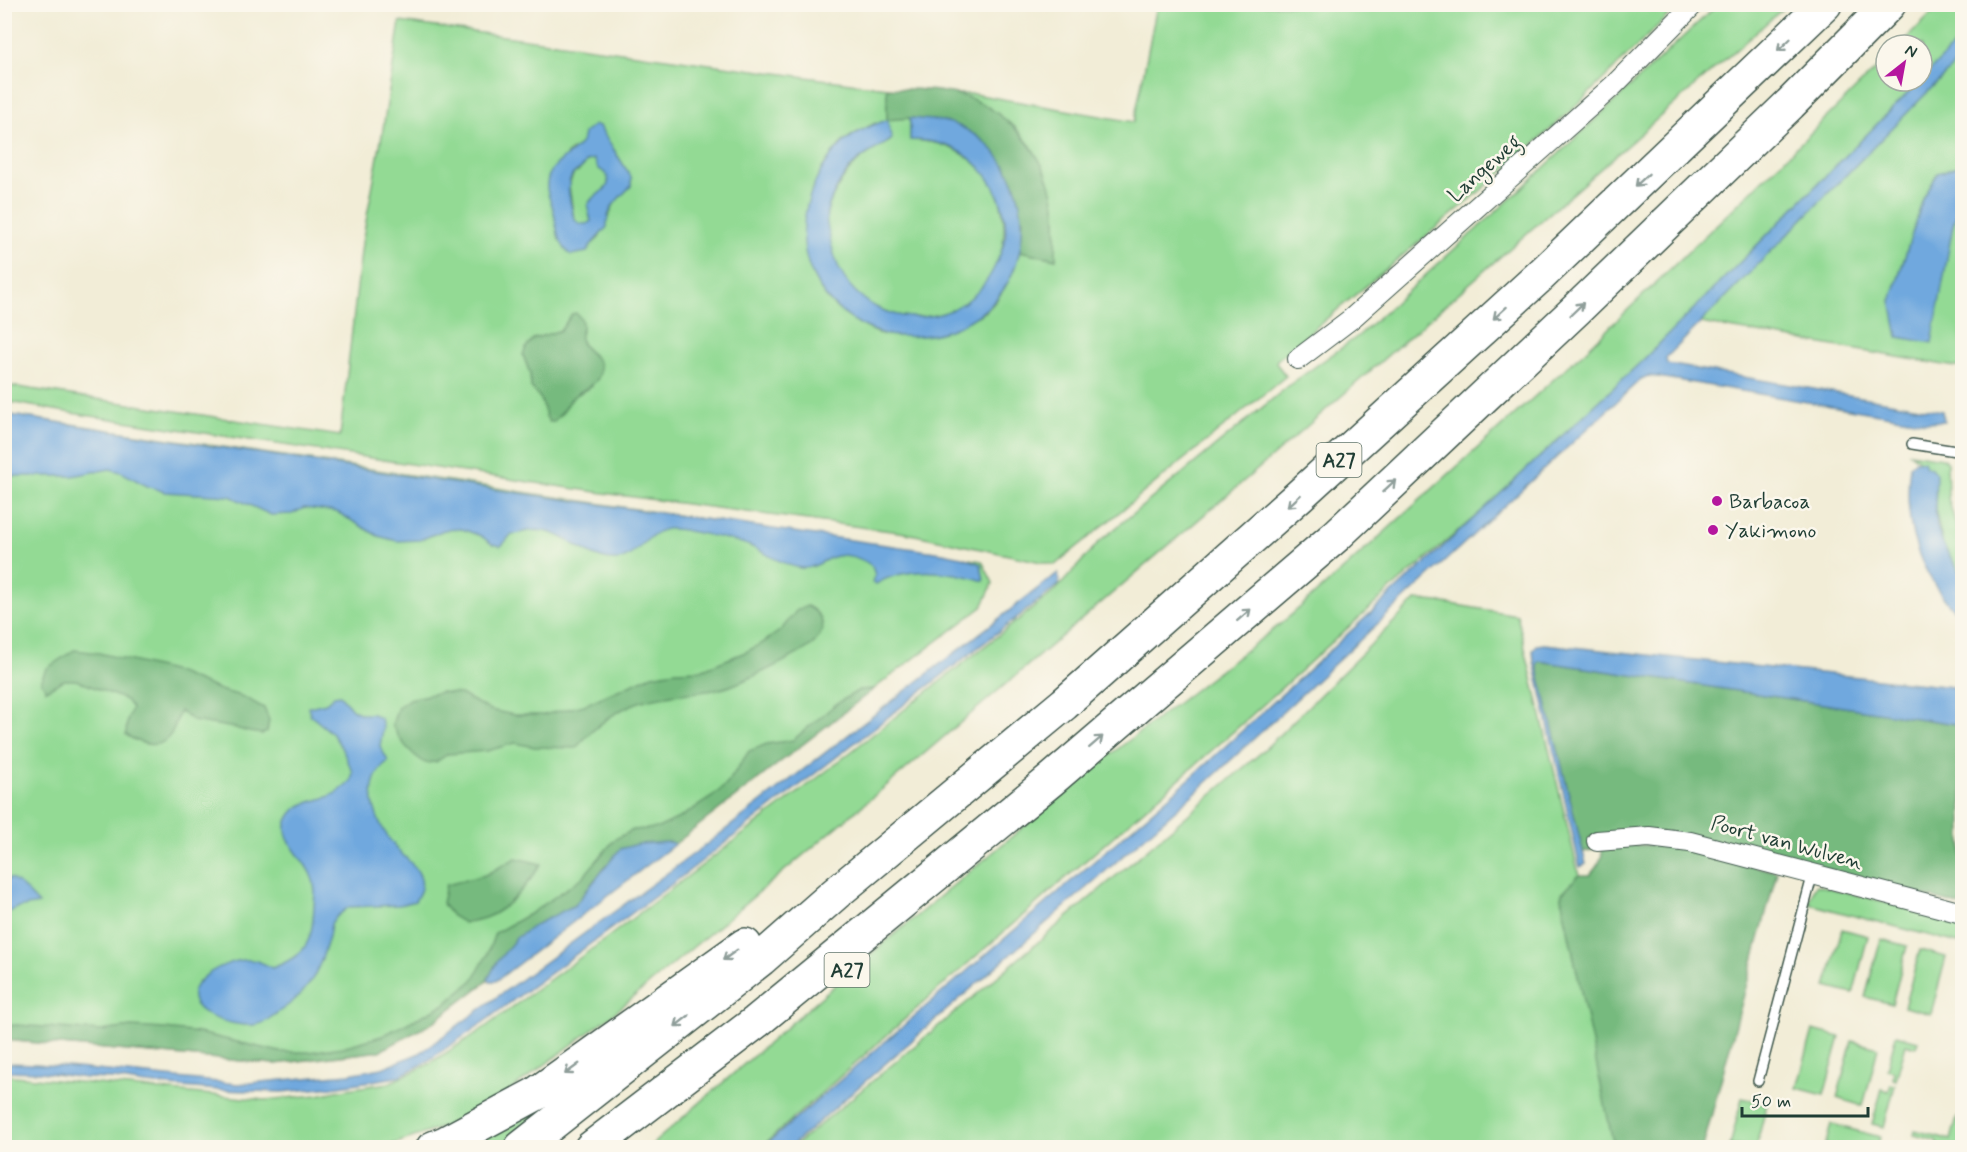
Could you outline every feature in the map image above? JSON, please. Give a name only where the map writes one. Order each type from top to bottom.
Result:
[{"type":"highway","name":"A27","points":[[521,1148],[761,959],[835,894],[1064,704],[1299,496],[1540,276],[1826,4]]},
{"type":"highway","name":"A27","points":[[591,1148],[756,1022],[1051,780],[1336,536],[1586,301],[1790,104],[1888,4]]},
{"type":"highway","name":"A27","points":[[630,1148],[688,1098],[1000,848],[1051,780]]},
{"type":"highway","name":"A27","points":[[433,1148],[536,1094],[750,941],[835,894]]},
{"type":"street","name":"Langeweg","points":[[1298,359],[1351,319],[1605,93],[1695,4]]},
{"type":"street","name":"Poort van Wulven","points":[[1597,841],[1668,838],[1711,846],[1962,913]]},
{"type":"lane","points":[[1912,444],[1962,452]]},
{"type":"lane","points":[[1758,1081],[1813,873]]},
{"type":"green space","points":[[1157,5],[1679,5],[1572,110],[1497,177],[1277,360],[1276,363],[1286,376],[1055,565],[906,533],[603,493],[71,413],[5,401],[4,385],[340,436],[362,243],[400,22],[887,88],[887,119],[910,118],[910,140],[951,148],[980,168],[998,196],[1004,228],[999,260],[983,288],[956,308],[918,317],[908,317],[878,308],[853,291],[843,278],[834,258],[826,219],[827,211],[837,189],[848,172],[866,155],[890,141],[875,123],[845,140],[822,169],[811,192],[805,216],[804,241],[809,264],[819,287],[834,306],[856,322],[885,335],[966,320],[983,313],[1004,289],[1020,251],[1056,259],[1046,173],[1031,146],[1014,126],[968,98],[956,94],[974,94],[1134,122]],"holes":[[[599,126],[631,177],[631,186],[615,202],[599,238],[587,252],[559,240],[547,185],[549,176],[570,151],[579,147],[583,139]],[[572,314],[582,331],[582,343],[596,358],[592,386],[573,397],[560,416],[546,416],[541,399],[531,387],[530,373],[523,355],[561,330]]]},
{"type":"green space","points":[[1717,5],[1787,5],[1272,457],[905,770],[612,1015],[508,1092],[443,1127],[385,1147],[5,1148],[4,1075],[265,1100],[317,1095],[389,1083],[427,1065],[477,1033],[604,940],[833,766],[1056,590],[1100,541],[1292,383],[1358,336],[1520,190]]},
{"type":"green space","points":[[1940,5],[1962,5],[1962,37],[1934,66],[1934,33],[1912,33]]},
{"type":"green space","points":[[1962,57],[1962,162],[1959,166],[1938,173],[1923,199],[1891,301],[1953,225],[1962,199],[1962,368],[1700,323],[1927,93],[1934,93],[1934,85]]},
{"type":"green space","points":[[1874,71],[1874,93],[1908,93],[1642,361],[1484,509],[761,1147],[648,1148],[866,958],[1106,758],[1283,622],[1585,351]]},
{"type":"green space","points":[[887,88],[956,94],[990,109],[1020,134],[1042,165],[1049,182],[1056,214],[1056,259],[1020,251],[1023,218],[947,122],[910,118],[887,120]]},
{"type":"green space","points":[[594,159],[604,170],[608,184],[590,201],[588,206],[591,221],[580,225],[574,219],[569,185],[574,173],[579,171],[587,161]]},
{"type":"green space","points":[[576,313],[582,321],[581,342],[599,362],[599,376],[592,385],[572,398],[553,422],[549,422],[541,399],[531,387],[530,373],[523,355],[533,339],[561,330],[572,314]]},
{"type":"green space","points":[[4,414],[982,561],[993,583],[982,607],[432,1023],[380,1051],[275,1064],[5,1040]]},
{"type":"green space","points":[[1910,453],[1943,458],[1947,463],[1948,498],[1962,542],[1962,576],[1943,545],[1935,508],[1936,491],[1924,461],[1920,461]]},
{"type":"green space","points":[[1416,600],[1517,615],[1579,875],[1561,897],[1615,1147],[792,1148],[1263,751]]},
{"type":"green space","points":[[807,606],[820,617],[822,627],[815,642],[798,654],[728,687],[639,702],[604,721],[576,748],[535,747],[515,743],[487,751],[448,754],[436,762],[425,763],[406,747],[392,725],[398,707],[409,699],[441,692],[460,694],[490,710],[514,715],[543,715],[584,705],[652,675],[701,670],[748,651],[781,630],[797,610]]},
{"type":"green space","points":[[74,650],[99,653],[176,672],[244,697],[264,708],[269,720],[267,732],[262,734],[193,721],[180,711],[173,730],[164,741],[158,744],[139,742],[126,735],[127,721],[132,708],[126,700],[76,680],[64,680],[46,690],[41,681],[46,669]]},
{"type":"green space","points":[[1539,661],[1962,725],[1962,906],[1772,855],[1590,837],[1592,850],[1583,852],[1537,665]]},
{"type":"green space","points":[[874,689],[675,844],[657,843],[606,865],[575,905],[497,962],[486,982],[432,1023],[380,1051],[275,1064],[5,1040],[4,1026],[101,1031],[131,1027],[199,1033],[280,1052],[309,1052],[342,1047],[382,1036],[445,1004],[473,980],[487,955],[495,933],[533,912],[583,877],[615,839],[633,830],[658,828],[681,817],[712,797],[727,784],[749,751],[767,744],[793,740],[836,704],[859,690]]},
{"type":"green space","points":[[1626,845],[1679,846],[1777,872],[1703,1147],[1614,1147],[1561,897],[1579,875],[1590,875],[1597,866],[1602,848]]},
{"type":"green space","points":[[516,858],[541,864],[517,895],[495,913],[464,923],[452,916],[442,903],[446,885],[485,875]]},
{"type":"green space","points":[[1817,885],[1962,921],[1962,944],[1809,904]]},
{"type":"green space","points":[[1842,929],[1868,936],[1853,994],[1826,987]]},
{"type":"green space","points":[[1881,939],[1907,946],[1892,1004],[1865,997]]},
{"type":"green space","points":[[1920,950],[1946,957],[1931,1014],[1904,1007]]},
{"type":"green space","points":[[1813,1030],[1840,1037],[1824,1095],[1797,1088]]},
{"type":"green space","points":[[1896,1035],[1918,1041],[1916,1047],[1906,1044],[1896,1080],[1893,1079],[1894,1071],[1887,1069]]},
{"type":"green space","points":[[1852,1041],[1878,1048],[1863,1106],[1837,1098]]},
{"type":"green space","points":[[587,1071],[541,1115],[498,1147],[462,1148]]},
{"type":"green space","points":[[1891,1084],[1895,1085],[1884,1127],[1872,1124],[1882,1089],[1889,1091]]},
{"type":"green space","points":[[1742,1098],[1767,1104],[1756,1147],[1730,1146]]},
{"type":"green space","points":[[1957,1117],[1962,1119],[1962,1147],[1936,1147],[1937,1141],[1914,1135],[1915,1130],[1951,1140]]},
{"type":"green space","points":[[1831,1124],[1880,1137],[1877,1147],[1825,1147]]},
{"type":"water","points":[[1962,37],[1962,57],[1934,85],[1934,66]]},
{"type":"water","points":[[1908,93],[1927,93],[1666,358],[1667,364],[1942,411],[1944,421],[1926,422],[1658,377],[1648,376],[1641,379],[1204,785],[790,1147],[763,1147],[1194,775],[1642,361]]},
{"type":"water","points":[[910,118],[941,121],[959,126],[993,150],[1005,166],[1020,203],[1021,244],[1009,281],[986,309],[971,320],[938,333],[893,336],[860,324],[840,311],[824,294],[813,275],[806,254],[804,231],[807,208],[815,183],[828,160],[843,143],[862,130],[887,120],[892,139],[851,167],[837,188],[826,214],[836,261],[844,278],[871,304],[892,314],[907,317],[934,316],[953,309],[977,293],[984,284],[998,261],[1005,238],[1003,208],[990,180],[980,167],[955,149],[933,142],[910,140]]},
{"type":"water","points":[[594,125],[599,126],[631,177],[631,186],[614,204],[608,214],[607,227],[587,252],[571,255],[563,246],[558,235],[547,185],[553,169],[578,147],[584,133]],"holes":[[[594,159],[598,168],[606,174],[608,185],[593,198],[588,206],[591,221],[587,224],[580,224],[574,219],[569,196],[570,178],[587,161]]]},
{"type":"water","points":[[1962,162],[1962,199],[1953,225],[1932,343],[1898,337],[1891,301],[1923,199],[1938,173],[1959,166]]},
{"type":"water","points":[[4,414],[498,490],[943,553],[981,564],[984,581],[944,572],[915,572],[888,578],[876,584],[872,582],[875,575],[872,566],[852,556],[835,556],[813,566],[801,568],[784,563],[743,544],[673,529],[666,529],[652,536],[627,557],[612,560],[601,558],[559,536],[536,530],[511,535],[501,546],[462,529],[444,530],[420,540],[397,541],[378,536],[337,512],[304,508],[292,514],[271,515],[230,496],[165,492],[110,469],[72,476],[5,476]]},
{"type":"water","points":[[1915,461],[1924,461],[1925,466],[1931,468],[1936,474],[1937,526],[1943,545],[1962,576],[1962,619],[1935,585],[1917,549],[1912,530],[1908,488],[1910,465]]},
{"type":"water","points":[[1058,573],[1059,585],[676,881],[474,1029],[423,1064],[397,1077],[282,1092],[218,1090],[40,1072],[5,1071],[5,1063],[37,1064],[238,1084],[349,1074],[382,1068],[420,1053],[703,847]]},
{"type":"water","points":[[1537,645],[1962,688],[1962,725],[1539,661],[1537,665],[1586,864],[1580,867],[1534,662],[1533,650]]},
{"type":"water","points":[[340,695],[352,709],[361,714],[373,714],[381,719],[383,728],[380,746],[388,761],[379,771],[374,782],[372,794],[374,806],[390,840],[415,867],[421,882],[420,891],[415,901],[399,905],[349,907],[337,916],[331,924],[317,970],[305,989],[284,1009],[266,1021],[249,1025],[217,1019],[205,1013],[195,1004],[193,994],[205,976],[216,969],[241,960],[256,961],[272,968],[293,958],[305,946],[309,938],[313,919],[314,883],[288,838],[287,822],[291,814],[299,807],[328,797],[351,781],[353,772],[340,745],[332,733],[310,715],[309,707],[326,703],[334,696]]},
{"type":"water","points":[[670,842],[675,844],[496,981],[488,979],[497,962],[516,938],[535,925],[575,905],[620,849],[638,844]]},
{"type":"water","points":[[10,878],[22,886],[39,904],[17,908],[5,914],[5,883]]},
{"type":"place","name":"Barbacoa","points":[[1717,501]]},
{"type":"place","name":"Yakimono","points":[[1713,530]]}]
